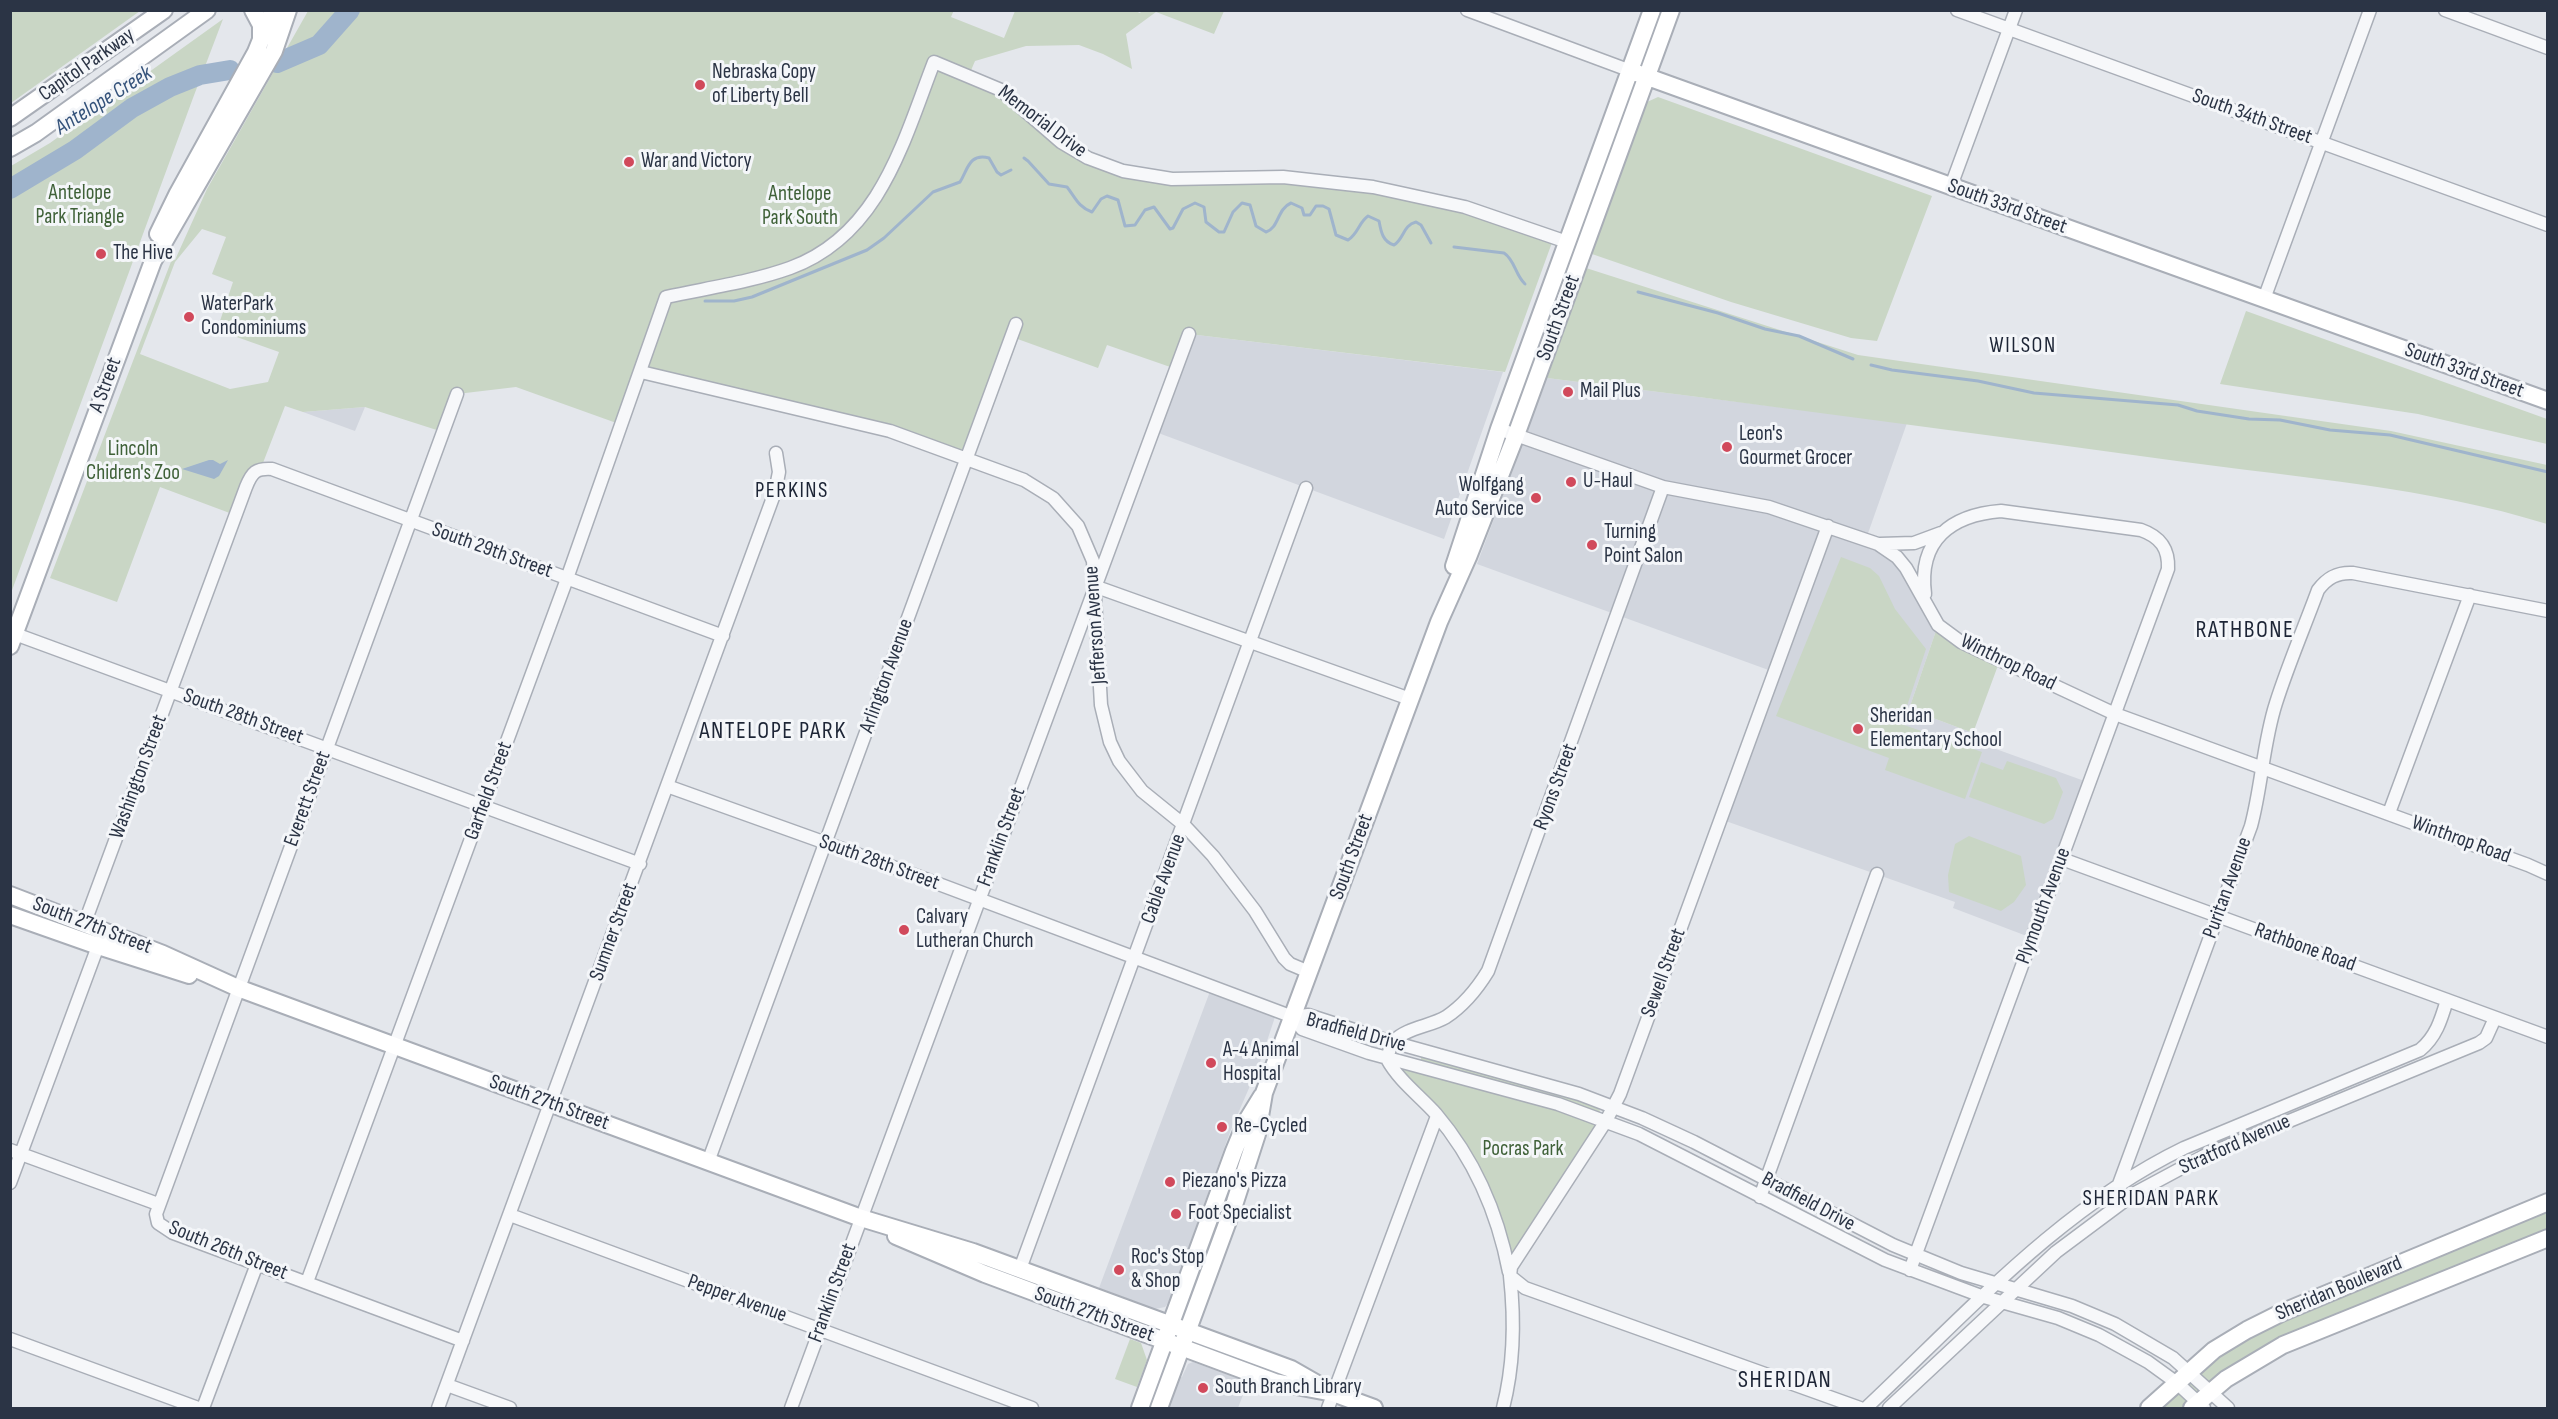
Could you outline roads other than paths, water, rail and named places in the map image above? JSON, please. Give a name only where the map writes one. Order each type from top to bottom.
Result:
[{"type":"main road","name":"Capitol Parkway","points":[[10,118],[164,10]]},
{"type":"main road","name":"Capitol Parkway","points":[[10,148],[36,133],[207,10]]},
{"type":"main road","points":[[253,10],[267,47]]},
{"type":"main road","name":"A Street","points":[[267,47],[273,10]]},
{"type":"main road","name":"A Street","points":[[13,640],[153,261],[158,235],[168,213],[288,10]]},
{"type":"main road","points":[[267,47],[298,10]]},
{"type":"main road","name":"South Street","points":[[1140,1408],[1234,1151],[1246,1122],[1264,1093],[1439,622],[1468,557],[1516,435],[1639,74],[1652,10]]},
{"type":"main road","name":"South Street","points":[[1439,622],[1455,562],[1567,242],[1639,74],[1671,10]]},
{"type":"main road","name":"South 33rd Street","points":[[1639,74],[2547,401]]},
{"type":"main road","name":"South 27th Street","points":[[10,895],[85,922],[238,988]]},
{"type":"main road","name":"South 27th Street","points":[[10,915],[98,946],[238,988],[861,1218],[908,1231],[1020,1269],[1290,1369],[1330,1401]]},
{"type":"main road","name":"South Street","points":[[1159,1408],[1257,1134],[1264,1093]]},
{"type":"main road","name":"Sheridan Boulevard","points":[[2149,1408],[2214,1350],[2247,1330],[2281,1313],[2547,1202]]},
{"type":"main road","name":"South 27th Street","points":[[861,1218],[932,1253],[1182,1348],[1330,1401],[1374,1408]]},
{"type":"main road","name":"Sheridan Boulevard","points":[[2201,1403],[2255,1360],[2283,1345],[2547,1238]]},
{"type":"street","name":"South 33rd Street","points":[[1467,10],[1639,74]]},
{"type":"street","name":"South 34th Street","points":[[1957,10],[2547,225]]},
{"type":"street","points":[[1951,186],[2016,10]]},
{"type":"street","points":[[2264,299],[2370,10]]},
{"type":"street","points":[[2445,10],[2547,48]]},
{"type":"street","name":"Memorial Drive","points":[[666,297],[790,268],[810,259],[841,238],[867,211],[889,177],[934,62],[996,87],[1071,149],[1099,163],[1123,171],[1172,179],[1283,177],[1372,187],[1465,207],[1567,242]]},
{"type":"street","name":"Garfield Street","points":[[307,1282],[567,578],[666,297]]},
{"type":"street","name":"Arlington Avenue","points":[[708,1162],[1016,324]]},
{"type":"street","name":"Franklin Street","points":[[791,1408],[1189,334]]},
{"type":"street","name":"Jefferson Avenue","points":[[641,372],[890,431],[1024,480],[1046,493],[1066,510],[1088,545],[1095,572],[1101,705],[1110,742],[1130,778],[1142,791],[1184,825],[1235,882],[1284,958],[1290,964],[1310,972]]},
{"type":"street","name":"Everett Street","points":[[158,1204],[457,394]]},
{"type":"street","name":"Winthrop Road","points":[[1500,429],[1663,487],[1758,504],[1878,544],[1897,557],[1914,580],[1938,625],[1961,642],[2115,714],[2389,813],[2547,874]]},
{"type":"street","name":"Sumner Street","points":[[438,1408],[775,492],[779,472],[776,453]]},
{"type":"street","name":"South 29th Street","points":[[261,468],[272,469],[723,636]]},
{"type":"street","name":"Washington Street","points":[[85,922],[246,487],[253,471],[261,468]]},
{"type":"street","name":"Ryons Street","points":[[1392,1043],[1401,1036],[1446,1017],[1470,997],[1488,971],[1663,487]]},
{"type":"street","name":"Cable Avenue","points":[[1020,1269],[1306,488]]},
{"type":"street","name":"Plymouth Avenue","points":[[1910,1270],[2168,569],[2168,558],[2162,542],[2151,533],[2141,530],[2001,511],[1962,519],[1942,532]]},
{"type":"street","name":"Sewell Street","points":[[1503,1408],[1512,1365],[1514,1333],[1510,1276],[1514,1260],[1614,1107],[1828,526]]},
{"type":"street","points":[[1878,544],[1914,543],[1942,532]]},
{"type":"street","points":[[1927,604],[1923,578],[1925,561],[1942,532]]},
{"type":"street","name":"Puritan Avenue","points":[[2115,1207],[2115,1197],[2251,826],[2276,703],[2318,590],[2328,579],[2338,574],[2353,573],[2470,595]]},
{"type":"street","points":[[1094,586],[1410,699]]},
{"type":"street","points":[[2389,813],[2470,595],[2547,611]]},
{"type":"street","name":"South 28th Street","points":[[13,640],[170,691],[639,864]]},
{"type":"street","name":"South 28th Street","points":[[668,786],[1293,1017]]},
{"type":"street","name":"Rathbone Road","points":[[2062,859],[2547,1037]]},
{"type":"street","points":[[1760,1197],[1877,874]]},
{"type":"street","points":[[10,1183],[16,1152],[98,946]]},
{"type":"street","name":"Stratford Avenue","points":[[1866,1408],[2051,1235],[2120,1184],[2148,1166],[2205,1139],[2420,1050],[2429,1043],[2436,1032],[2447,1000]]},
{"type":"street","name":"Bradfield Drive","points":[[2183,1377],[2089,1330],[2058,1318],[1984,1297],[1910,1270],[1760,1197],[1662,1145],[1605,1121],[1504,1089],[1387,1059],[1302,1029],[1293,1017],[1308,1015],[1392,1043],[1541,1083],[1614,1107],[1694,1142],[1869,1234],[1916,1255],[1997,1284],[2072,1306],[2115,1324],[2152,1344],[2183,1377],[2201,1403],[2228,1408]]},
{"type":"street","name":"Stratford Avenue","points":[[1889,1408],[2056,1252],[2115,1207],[2158,1180],[2204,1156],[2479,1043],[2486,1038],[2495,1018]]},
{"type":"street","points":[[1392,1043],[1387,1059],[1395,1071],[1437,1116],[1470,1164],[1484,1190],[1503,1242],[1510,1276],[1525,1288],[1860,1408]]},
{"type":"street","points":[[1330,1401],[1437,1116]]},
{"type":"street","name":"South 26th Street","points":[[16,1152],[158,1204],[156,1214],[164,1228],[464,1341]]},
{"type":"street","name":"Pepper Avenue","points":[[510,1215],[1032,1408]]},
{"type":"street","points":[[203,1408],[257,1264]]},
{"type":"street","points":[[10,1339],[198,1408]]},
{"type":"street","points":[[447,1385],[510,1408]]},
{"type":"water","points":[[209,460],[220,464],[228,460],[219,476],[214,479],[182,469]]},
{"type":"waterway","name":"Antelope Creek","points":[[277,63],[319,45],[350,10]]},
{"type":"waterway","name":"Antelope Creek","points":[[10,189],[75,150],[132,108],[170,87],[200,75],[230,70]]},
{"type":"waterway","points":[[705,301],[734,301],[752,297],[867,250],[884,238],[933,192],[960,182],[970,163],[977,158],[989,158],[1001,175],[1011,170]]},
{"type":"waterway","points":[[1024,158],[1049,184],[1067,187],[1087,210],[1092,212],[1101,199],[1107,196],[1118,200],[1125,226],[1135,225],[1145,210],[1154,207],[1170,229],[1173,228],[1183,209],[1195,203],[1204,207],[1206,222],[1219,232],[1224,232],[1233,212],[1242,203],[1250,205],[1256,226],[1266,232],[1273,227],[1283,210],[1291,203],[1302,208],[1304,215],[1310,215],[1316,206],[1329,209],[1336,235],[1348,240],[1368,216],[1379,221],[1383,236],[1390,244],[1394,245],[1408,226],[1416,222],[1421,225],[1431,243]]},
{"type":"waterway","points":[[1454,247],[1504,253],[1511,260],[1525,284]]},
{"type":"waterway","points":[[1638,292],[1718,313],[1765,329],[1799,336],[1853,359]]},
{"type":"waterway","points":[[1871,365],[1892,370],[1978,381],[2034,393],[2178,405],[2197,411],[2249,419],[2280,420],[2330,430],[2390,435],[2548,472]]},
{"type":"place","name":"Nebraska Copy of Liberty Bell","points":[[700,85]]},
{"type":"place","name":"War and Victory","points":[[629,162]]},
{"type":"place","name":"The Hive","points":[[101,254]]},
{"type":"place","name":"WaterPark Condominiums","points":[[189,317]]},
{"type":"place","name":"Mail Plus","points":[[1568,392]]},
{"type":"place","name":"Leon's Gourmet Grocer","points":[[1727,447]]},
{"type":"place","name":"U-Haul","points":[[1571,482]]},
{"type":"place","name":"Wolfgang Auto Service","points":[[1536,498]]},
{"type":"place","name":"Turning Point Salon","points":[[1592,545]]},
{"type":"place","name":"Sheridan Elementary School","points":[[1858,729]]},
{"type":"place","name":"Calvary Lutheran Church","points":[[904,930]]},
{"type":"place","name":"A-4 Animal Hospital","points":[[1211,1063]]},
{"type":"place","name":"Re-Cycled","points":[[1222,1127]]},
{"type":"place","name":"Piezano's Pizza","points":[[1170,1182]]},
{"type":"place","name":"Foot Specialist","points":[[1176,1214]]},
{"type":"place","name":"Roc's Stop & Shop","points":[[1119,1270]]},
{"type":"place","name":"South Branch Library","points":[[1203,1388]]},
{"type":"district","name":"WILSON","points":[[2023,346]]},
{"type":"district","name":"PERKINS","points":[[792,491]]},
{"type":"district","name":"RATHBONE","points":[[2245,631]]},
{"type":"district","name":"ANTELOPE PARK","points":[[773,732]]},
{"type":"district","name":"SHERIDAN PARK","points":[[2151,1199]]},
{"type":"district","name":"SHERIDAN","points":[[1785,1381]]},
{"type":"park label","name":"Antelope Park Triangle","points":[[80,206]]},
{"type":"park label","name":"Antelope Park South","points":[[800,207]]},
{"type":"park label","name":"Lincoln Chidren's Zoo","points":[[133,462]]},
{"type":"park label","name":"Pocras Park","points":[[1523,1150]]}]
